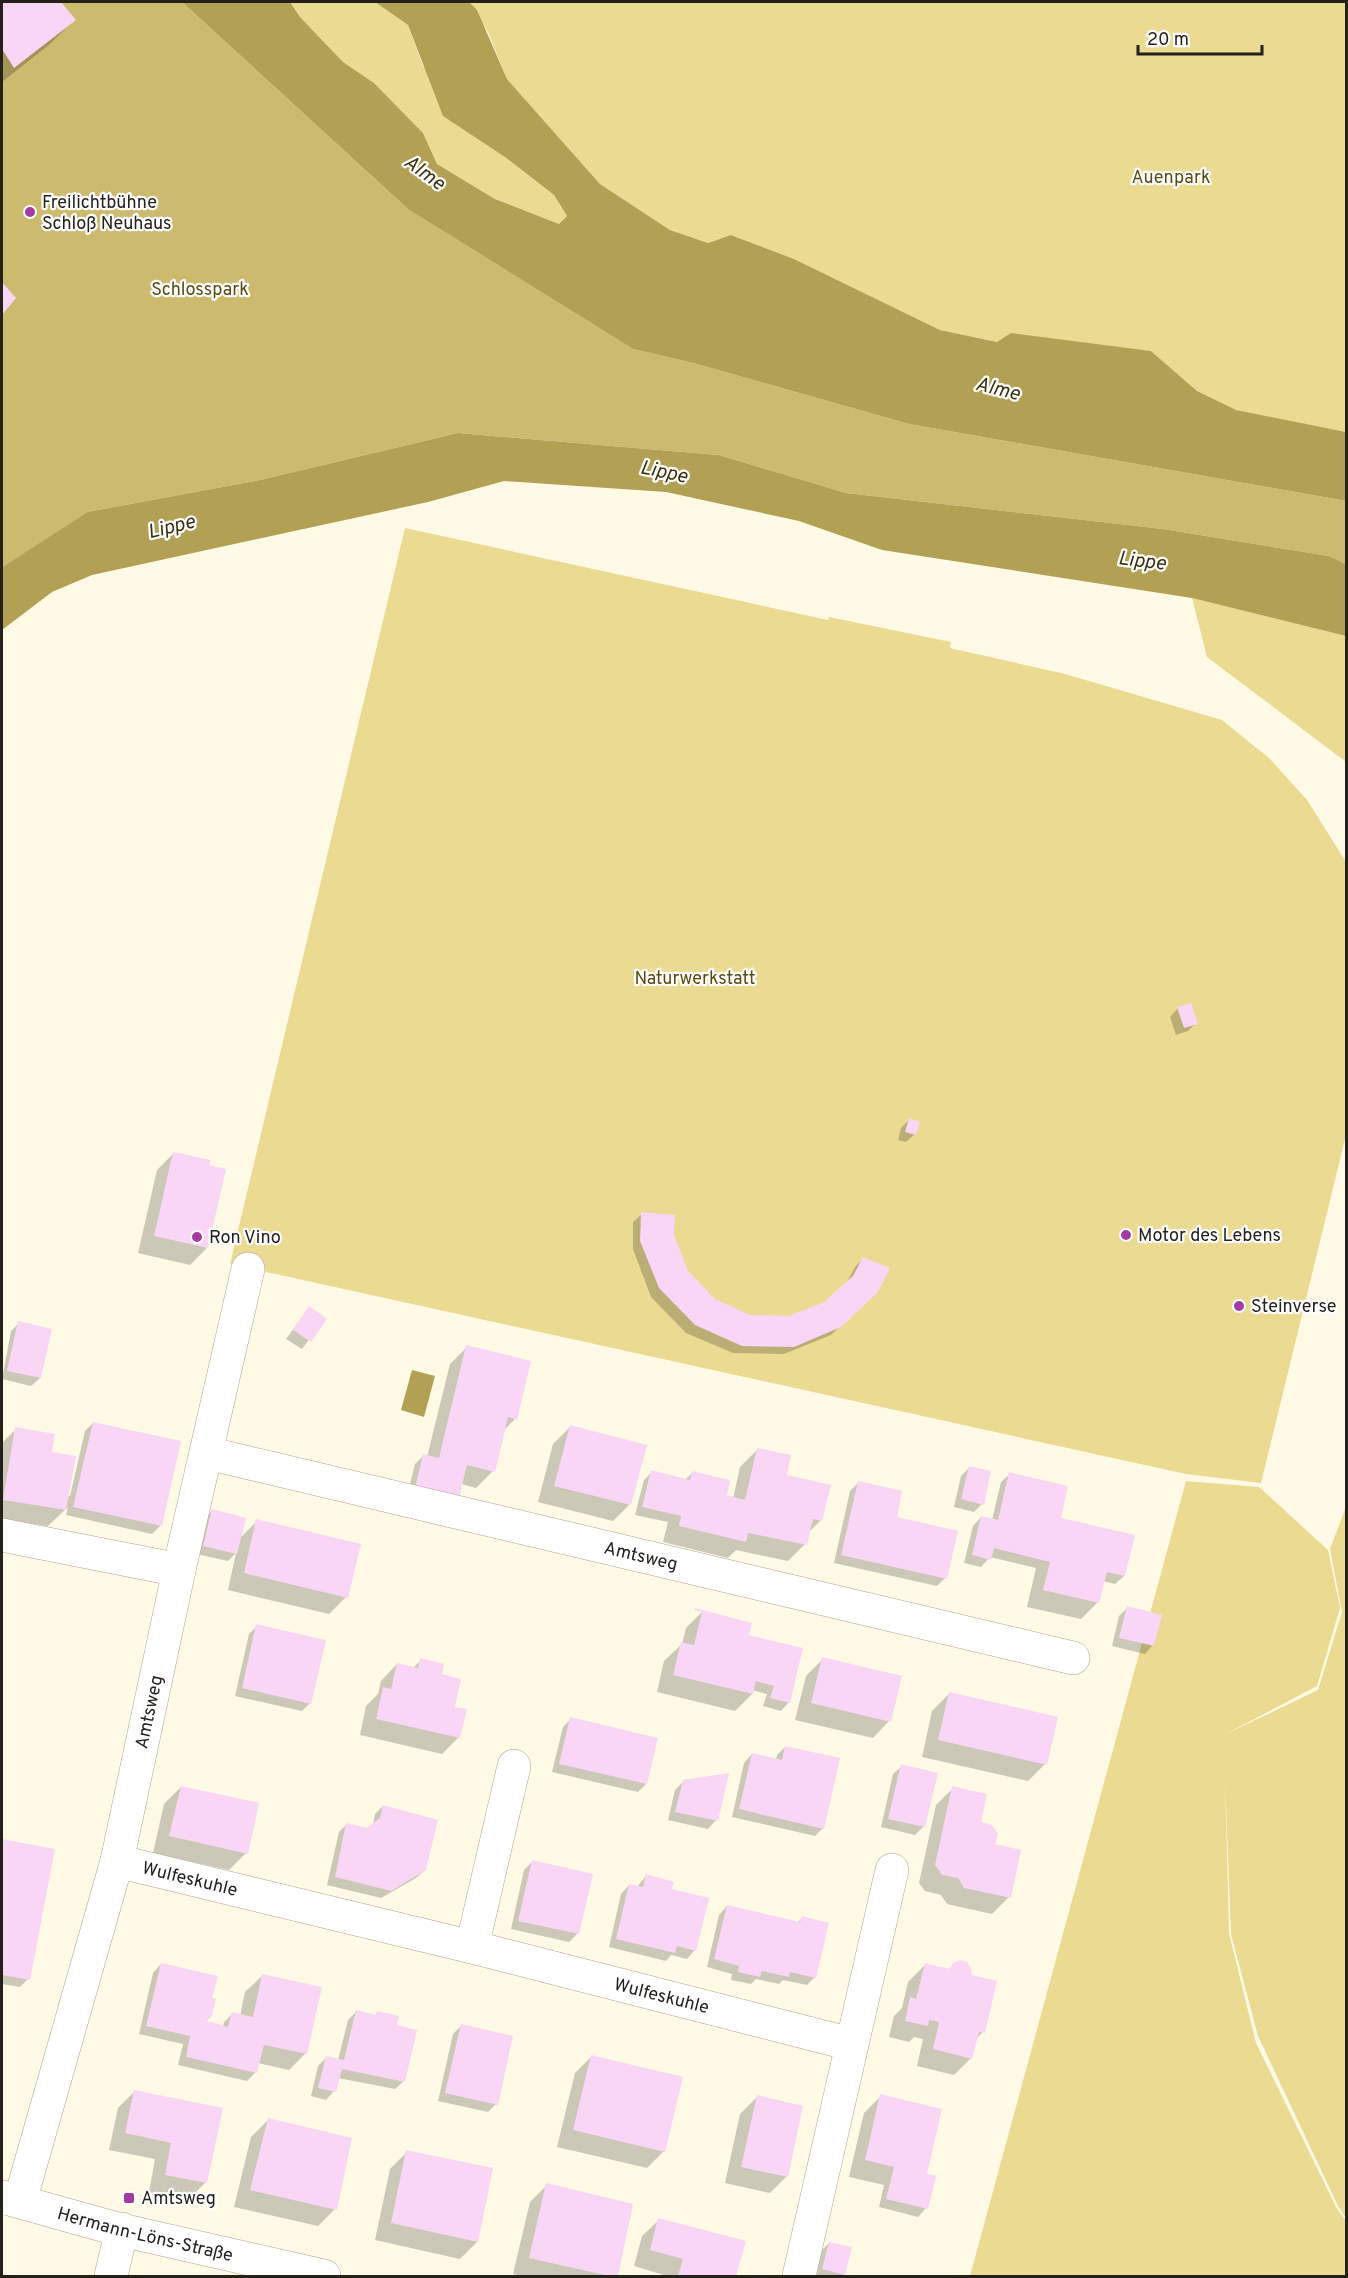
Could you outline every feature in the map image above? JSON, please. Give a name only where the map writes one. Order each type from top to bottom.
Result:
[{"type":"street","name":"Amtsweg","points":[[11,2199],[117,1861],[179,1570],[248,1269]]},
{"type":"street","name":"Amtsweg","points":[[207,1453],[1074,1658]]},
{"type":"street","points":[[2,1535],[179,1570]]},
{"type":"street","points":[[472,1947],[514,1766]]},
{"type":"street","name":"Wulfeskuhle","points":[[117,1861],[472,1947],[851,2044]]},
{"type":"street","points":[[799,2277],[892,1870]]},
{"type":"street","name":"Hermann-Löns-Straße","points":[[11,2199],[122,2229],[324,2277]]},
{"type":"street","points":[[111,2277],[122,2229]]},
{"type":"green space","name":"Schlosspark","points":[[2,2],[182,2],[409,210],[633,349],[693,363],[909,424],[1346,501],[1346,564],[1329,556],[1163,529],[846,493],[719,455],[458,433],[260,480],[87,512],[2,567]]},
{"type":"green space","points":[[290,2],[375,2],[408,25],[423,66],[505,157],[554,195],[567,216],[559,224],[495,199],[437,164],[423,133],[374,83],[343,62],[300,17]]},
{"type":"green space","name":"Auenpark","points":[[469,2],[1346,2],[1346,432],[1236,411],[1197,391],[1151,351],[997,342],[940,330],[794,259],[732,235],[708,243],[670,230],[600,184],[507,79],[488,32]]},
{"type":"green space","name":"Naturwerkstatt","points":[[405,528],[828,620],[829,617],[951,642],[950,648],[1065,674],[1222,720],[1269,758],[1307,800],[1346,862],[1346,1135],[1261,1483],[1186,1474],[230,1264]]},
{"type":"green space","points":[[1192,598],[1346,636],[1346,762],[1207,657]]},
{"type":"green space","points":[[1186,1481],[1259,1487],[1328,1550],[1340,1608],[1317,1686],[1224,1735],[1318,1690],[1342,1612],[1330,1549],[1346,1507],[1346,2218],[1338,2206],[1258,2036],[1231,1934],[1225,1777],[1229,1933],[1256,2043],[1336,2207],[1346,2221],[1346,2276],[970,2276]]},
{"type":"water","name":"Alme","points":[[182,2],[290,2],[300,17],[343,62],[374,83],[423,133],[437,164],[495,199],[559,224],[567,216],[554,195],[505,157],[443,116],[408,25],[375,2],[469,2],[477,10],[507,79],[600,184],[670,230],[708,243],[731,235],[794,259],[940,330],[997,342],[1011,333],[1151,351],[1197,391],[1236,410],[1346,432],[1346,501],[909,424],[693,363],[633,349],[409,210]]},
{"type":"water","name":"Lippe","points":[[458,433],[719,455],[846,493],[1163,529],[1329,556],[1346,564],[1346,636],[1192,598],[882,550],[799,521],[666,492],[504,481],[428,502],[92,575],[52,592],[2,630],[2,567],[87,512],[260,480]]},
{"type":"water","points":[[412,1370],[435,1376],[424,1417],[401,1410]]},
{"type":"building","points":[[2,2],[61,2],[76,20],[14,68],[2,49]]},
{"type":"building","points":[[2,282],[16,298],[2,315]]},
{"type":"building","points":[[1191,1003],[1198,1024],[1184,1028],[1177,1007]]},
{"type":"building","points":[[909,1118],[920,1122],[916,1135],[905,1132]]},
{"type":"building","points":[[173,1152],[211,1160],[209,1165],[226,1169],[208,1248],[154,1236]]},
{"type":"building","points":[[641,1212],[675,1215],[674,1235],[688,1271],[715,1299],[750,1315],[789,1316],[824,1302],[853,1276],[863,1257],[890,1268],[878,1292],[841,1327],[794,1347],[742,1346],[695,1325],[659,1288],[640,1241]]},
{"type":"building","points":[[309,1306],[327,1319],[311,1342],[293,1330]]},
{"type":"building","points":[[18,1321],[52,1329],[41,1378],[7,1371]]},
{"type":"building","points":[[466,1345],[531,1361],[517,1420],[508,1417],[495,1472],[467,1465],[459,1498],[415,1488],[423,1454],[439,1458]]},
{"type":"building","points":[[93,1422],[181,1441],[162,1526],[73,1507]]},
{"type":"building","points":[[570,1425],[647,1445],[631,1505],[554,1486]]},
{"type":"building","points":[[15,1427],[55,1434],[52,1452],[76,1456],[66,1510],[3,1500]]},
{"type":"building","points":[[757,1448],[791,1455],[787,1475],[831,1485],[822,1521],[813,1519],[807,1545],[748,1533],[746,1542],[679,1526],[681,1516],[642,1507],[651,1470],[690,1480],[692,1471],[730,1480],[727,1495],[745,1500]]},
{"type":"building","points":[[969,1466],[991,1471],[984,1505],[961,1499]]},
{"type":"building","points":[[1009,1472],[1068,1486],[1061,1518],[1135,1535],[1125,1576],[1107,1572],[1099,1603],[1043,1590],[1050,1562],[994,1548],[991,1560],[972,1555],[981,1516],[998,1520]]},
{"type":"building","points":[[858,1481],[902,1491],[897,1517],[958,1531],[947,1579],[841,1555]]},
{"type":"building","points":[[212,1509],[246,1518],[237,1554],[203,1546]]},
{"type":"building","points":[[256,1519],[361,1544],[348,1598],[244,1573]]},
{"type":"building","points":[[1127,1606],[1162,1615],[1154,1646],[1119,1638]]},
{"type":"building","points":[[695,1608],[752,1623],[749,1635],[803,1648],[790,1703],[770,1698],[774,1686],[756,1681],[753,1694],[673,1675],[681,1642],[694,1645],[702,1612]]},
{"type":"building","points":[[256,1624],[326,1640],[311,1704],[242,1688]]},
{"type":"building","points":[[822,1657],[902,1676],[891,1722],[811,1703]]},
{"type":"building","points":[[420,1658],[444,1664],[442,1674],[461,1679],[455,1707],[467,1709],[460,1738],[376,1719],[383,1687],[391,1689],[397,1663],[418,1668]]},
{"type":"building","points":[[949,1692],[1058,1717],[1047,1765],[938,1740]]},
{"type":"building","points":[[570,1717],[658,1738],[647,1784],[559,1764]]},
{"type":"building","points":[[785,1746],[840,1758],[824,1829],[739,1809],[752,1753],[782,1760]]},
{"type":"building","points":[[901,1764],[938,1773],[925,1827],[888,1819]]},
{"type":"building","points":[[729,1773],[718,1821],[675,1812],[683,1780]]},
{"type":"building","points":[[181,1786],[259,1803],[248,1854],[169,1836]]},
{"type":"building","points":[[952,1786],[987,1794],[981,1822],[992,1825],[998,1834],[995,1844],[1021,1850],[1011,1898],[964,1888],[958,1878],[942,1875],[935,1865]]},
{"type":"building","points":[[383,1805],[438,1820],[426,1870],[391,1891],[335,1877],[346,1823],[367,1828],[380,1818]]},
{"type":"building","points":[[2,1839],[55,1849],[30,1980],[2,1975]]},
{"type":"building","points":[[532,1860],[593,1874],[579,1934],[518,1921]]},
{"type":"building","points":[[646,1874],[674,1882],[672,1889],[709,1898],[696,1951],[677,1946],[675,1953],[616,1939],[629,1884],[643,1887]]},
{"type":"building","points":[[727,1905],[800,1922],[802,1916],[829,1923],[816,1978],[790,1972],[789,1977],[762,1971],[760,1977],[738,1972],[739,1966],[714,1959]]},
{"type":"building","points":[[960,1960],[967,1962],[972,1975],[997,1981],[985,2033],[979,2032],[972,2059],[933,2049],[939,2022],[929,2020],[928,2026],[905,2021],[910,1997],[916,1999],[925,1963],[950,1969],[953,1963]]},
{"type":"building","points":[[161,1963],[218,1976],[212,1998],[216,1999],[211,2018],[208,2017],[207,2021],[228,2027],[232,2012],[253,2017],[262,1974],[322,1987],[307,2054],[264,2045],[257,2073],[186,2057],[190,2036],[146,2026]]},
{"type":"building","points":[[356,2010],[376,2015],[377,2011],[399,2016],[397,2025],[417,2030],[405,2082],[342,2069],[336,2092],[318,2088],[326,2056],[344,2060]]},
{"type":"building","points":[[461,2024],[513,2036],[498,2105],[445,2093]]},
{"type":"building","points":[[591,2055],[683,2077],[665,2152],[573,2130]]},
{"type":"building","points":[[134,2090],[223,2108],[207,2183],[165,2175],[171,2143],[125,2133]]},
{"type":"building","points":[[880,2094],[942,2109],[927,2174],[936,2176],[928,2209],[886,2199],[894,2167],[865,2160]]},
{"type":"building","points":[[757,2095],[803,2106],[788,2177],[741,2167]]},
{"type":"building","points":[[268,2118],[352,2138],[337,2210],[250,2190]]},
{"type":"building","points":[[406,2150],[493,2168],[478,2242],[391,2223]]},
{"type":"building","points":[[546,2183],[633,2204],[618,2276],[529,2258]]},
{"type":"building","points":[[658,2218],[746,2241],[736,2276],[678,2276],[683,2259],[650,2250]]},
{"type":"building","points":[[829,2242],[852,2247],[845,2275],[822,2269]]},
{"type":"place","name":"Freilichtbühne Schloß Neuhaus","points":[[30,212]]},
{"type":"place","name":"Motor des Lebens","points":[[1126,1235]]},
{"type":"place","name":"Ron Vino","points":[[197,1237]]},
{"type":"place","name":"Steinverse","points":[[1239,1306]]},
{"type":"place","name":"Amtsweg","points":[[129,2198]]}]
